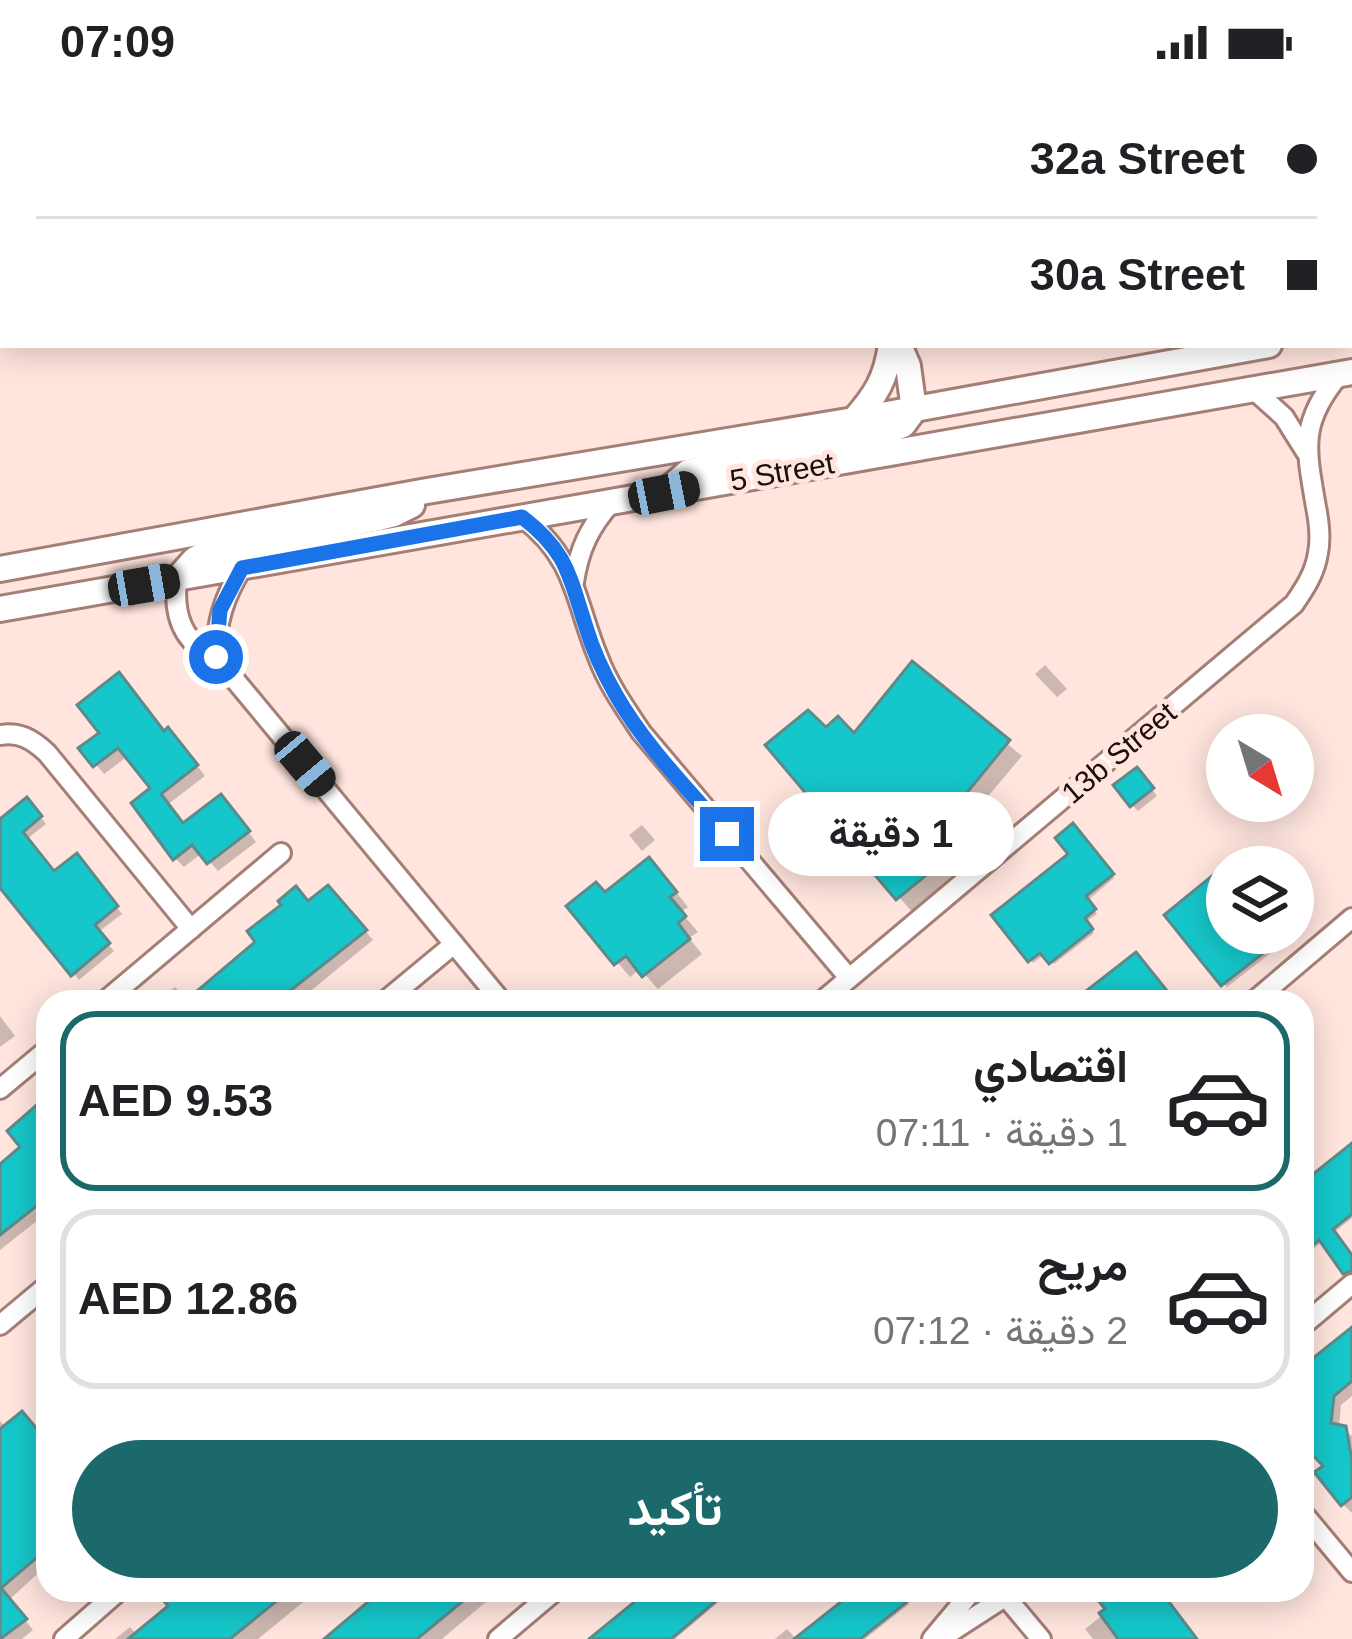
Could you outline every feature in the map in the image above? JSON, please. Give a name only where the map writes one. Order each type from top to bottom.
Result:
[{"type":"street","points":[[854,420],[876,395],[894,348]]},
{"type":"street","points":[[664,493],[679,477],[699,469],[894,430],[914,410],[908,366],[897,348]]},
{"type":"street","name":"5 Street","points":[[0,569],[1253,348]]},
{"type":"street","name":"5 Street","points":[[0,609],[1346,374]]},
{"type":"street","name":"13b Street","points":[[1306,452],[1315,410],[1326,391],[1346,374]]},
{"type":"street","name":"13b Street","points":[[835,990],[1294,604],[1310,580],[1318,553],[1319,525],[1306,452],[1284,417],[1253,389]]},
{"type":"street","points":[[427,491],[394,514],[210,551],[177,579],[177,616],[193,644],[216,657],[492,990]]},
{"type":"street","points":[[574,582],[584,541],[613,501]]},
{"type":"street","points":[[522,517],[556,548],[574,582],[600,664],[641,732],[849,978]]},
{"type":"street","points":[[216,657],[220,610],[242,568]]},
{"type":"street","points":[[0,735],[35,741],[190,929]]},
{"type":"street","points":[[118,990],[281,853]]},
{"type":"street","points":[[1267,990],[1352,918]]},
{"type":"street","points":[[398,990],[454,944]]},
{"type":"street","points":[[0,1089],[36,1059]]},
{"type":"street","points":[[1314,1316],[1352,1284]]},
{"type":"street","points":[[0,1325],[36,1295]]},
{"type":"street","points":[[1314,1526],[1352,1572]]},
{"type":"street","points":[[64,1639],[106,1602]]},
{"type":"street","points":[[498,1639],[542,1602]]},
{"type":"street","points":[[936,1639],[964,1602]]},
{"type":"street","points":[[936,1639],[989,1602]]},
{"type":"street","points":[[1010,1602],[1041,1639]]},
{"type":"building","points":[[912,661],[1010,740],[952,811],[974,836],[896,900],[765,745],[808,710],[826,727],[838,716],[854,733]]},
{"type":"building","points":[[119,672],[164,731],[168,727],[198,765],[161,794],[183,823],[221,794],[250,831],[207,864],[192,845],[173,860],[131,803],[150,788],[118,748],[93,767],[78,748],[99,733],[77,705]]},
{"type":"building","points":[[1137,767],[1154,788],[1130,807],[1113,785]]},
{"type":"building","points":[[27,797],[42,816],[23,832],[54,871],[77,853],[118,906],[95,925],[110,943],[71,976],[0,888],[0,819]]},
{"type":"building","points":[[1073,823],[1114,874],[1086,896],[1096,909],[1085,918],[1093,929],[1049,964],[1040,953],[1028,962],[991,915],[1068,854],[1055,838]]},
{"type":"building","points":[[649,857],[677,892],[670,897],[686,916],[678,923],[690,939],[642,977],[626,956],[614,965],[566,906],[596,882],[605,892]]},
{"type":"building","points":[[1206,881],[1206,954],[1262,954],[1221,986],[1164,915]]},
{"type":"building","points":[[328,885],[367,930],[291,990],[198,990],[255,942],[247,931],[281,905],[278,901],[296,886],[308,901]]},
{"type":"building","points":[[1136,952],[1166,990],[1087,990]]},
{"type":"building","points":[[36,1106],[36,1206],[0,1235],[0,1164],[20,1147],[7,1131]]},
{"type":"building","points":[[1352,1143],[1352,1214],[1333,1229],[1352,1255],[1352,1271],[1343,1274],[1319,1240],[1314,1244],[1314,1173]]},
{"type":"building","points":[[1352,1327],[1352,1381],[1334,1396],[1331,1423],[1346,1426],[1352,1461],[1352,1497],[1341,1506],[1314,1472],[1323,1466],[1314,1457],[1314,1357]]},
{"type":"building","points":[[22,1411],[36,1428],[36,1558],[1,1588],[27,1619],[0,1639],[0,1429]]},
{"type":"building","points":[[165,1602],[275,1602],[230,1639],[128,1639],[168,1606]]},
{"type":"building","points":[[368,1602],[462,1602],[417,1639],[324,1639]]},
{"type":"building","points":[[634,1602],[715,1602],[671,1639],[589,1639]]},
{"type":"building","points":[[841,1602],[907,1602],[860,1639],[794,1639]]},
{"type":"building","points":[[1099,1602],[1169,1602],[1197,1639],[1118,1639],[1099,1613],[1105,1609]]},
{"type":"route","points":[[216,657],[220,610],[242,568],[522,517],[542,532],[567,568],[600,664],[619,700],[727,834]]}]
